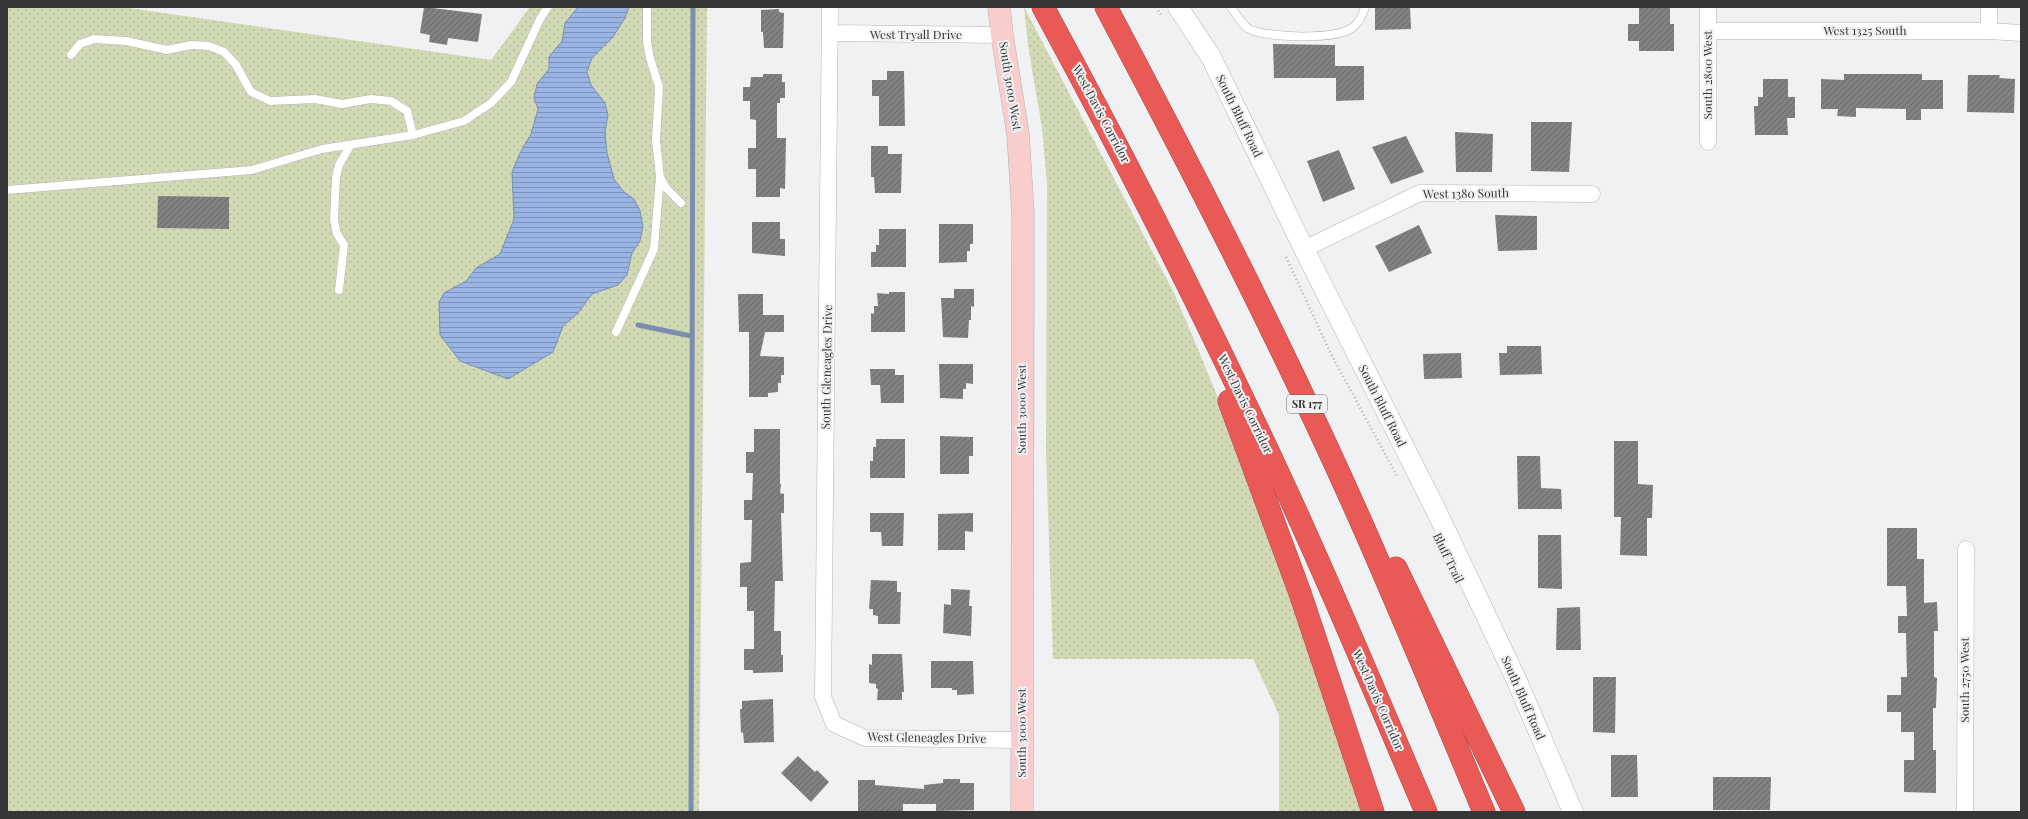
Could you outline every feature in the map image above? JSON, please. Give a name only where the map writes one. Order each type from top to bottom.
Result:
[{"type":"highway","name":"SR 177","points":[[1106,7],[1240,264],[1259,307],[1314,420],[1362,524],[1484,812]]},
{"type":"highway","name":"West Davis Corridor","points":[[1045,12],[1095,102],[1205,320],[1284,485],[1426,812]]},
{"type":"highway","points":[[1259,307],[1299,367],[1514,812]]},
{"type":"highway","points":[[1205,320],[1228,397],[1300,593],[1373,812]]},
{"type":"main road","name":"South 3000 West","points":[[999,7],[1018,134],[1023,213],[1022,812]]},
{"type":"street","name":"South Gleneagles Drive","points":[[830,7],[831,34],[823,697],[834,724]]},
{"type":"street","name":"South Bluff Road","points":[[1178,7],[1211,57],[1304,249],[1442,523],[1517,682],[1573,812]]},
{"type":"street","name":"South 2800 West","points":[[1708,7],[1708,142]]},
{"type":"street","points":[[1989,7],[1989,30]]},
{"type":"street","name":"West 1325 South","points":[[1708,30],[1989,30],[2021,33]]},
{"type":"street","name":"West Tryall Drive","points":[[831,34],[1002,35]]},
{"type":"street","name":"West 1380 South","points":[[1304,249],[1420,193],[1592,194]]},
{"type":"street","name":"South 2750 West","points":[[1965,812],[1966,549]]},
{"type":"street","name":"West Gleneagles Drive","points":[[834,724],[864,738],[1022,740]]},
{"type":"lane","points":[[7,190],[252,170],[322,149],[350,146],[413,134],[464,121],[491,103],[510,82],[540,19],[548,7]]},
{"type":"lane","points":[[616,332],[654,249],[660,177],[656,140],[659,86],[650,58],[647,42],[647,7]]},
{"type":"lane","points":[[1231,7],[1247,28],[1263,34],[1286,36],[1330,35],[1352,28],[1363,14],[1365,7]]},
{"type":"lane","points":[[71,55],[80,44],[94,39],[126,41],[167,50],[191,45],[209,46],[224,52],[236,64],[251,92],[270,101],[315,99],[342,104],[372,99],[391,101],[407,112],[413,134]]},
{"type":"lane","points":[[339,290],[344,245],[337,234],[334,220],[336,178],[339,164],[350,146]]},
{"type":"lane","points":[[660,177],[666,188],[681,203]]},
{"type":"path","points":[[1313,318],[1400,481]]},
{"type":"green space","points":[[7,7],[122,7],[491,60],[530,7],[707,7],[699,812],[7,812]]},
{"type":"green space","points":[[1024,7],[1173,291],[1200,355],[1251,484],[1363,812],[1279,812],[1279,715],[1253,659],[1053,659],[1046,453],[1047,183],[1042,128],[1028,45]]},
{"type":"water","points":[[578,7],[629,7],[625,18],[613,37],[592,58],[587,72],[591,85],[605,103],[608,115],[605,132],[607,153],[614,179],[623,191],[634,199],[640,211],[643,226],[640,241],[632,253],[627,275],[618,285],[592,294],[578,313],[563,326],[553,352],[508,379],[460,361],[440,335],[439,302],[444,293],[466,281],[476,268],[500,254],[514,219],[512,172],[520,153],[531,134],[538,109],[534,98],[537,84],[549,69],[549,57],[562,41],[565,23]]},
{"type":"building","points":[[424,7],[482,14],[478,42],[448,38],[447,45],[429,42],[430,35],[420,33]]},
{"type":"building","points":[[1375,7],[1410,7],[1411,29],[1375,30]]},
{"type":"building","points":[[1639,7],[1670,7],[1670,24],[1674,24],[1674,51],[1639,51],[1639,41],[1628,41],[1628,24],[1639,24]]},
{"type":"building","points":[[779,9],[779,12],[784,13],[783,48],[764,48],[763,32],[761,32],[761,10]]},
{"type":"building","points":[[1273,44],[1335,45],[1335,66],[1364,66],[1364,100],[1336,101],[1336,78],[1274,78]]},
{"type":"building","points":[[887,71],[904,71],[905,126],[879,126],[879,96],[872,96],[872,80],[887,80]]},
{"type":"building","points":[[763,74],[782,74],[782,82],[785,82],[785,98],[780,98],[780,103],[777,103],[777,138],[786,138],[785,189],[780,188],[780,197],[756,197],[756,169],[748,169],[748,148],[756,148],[756,120],[750,119],[750,101],[743,101],[743,87],[750,87],[751,77],[763,77]]},
{"type":"building","points":[[1844,74],[1922,74],[1922,80],[1943,80],[1943,109],[1921,109],[1921,120],[1906,120],[1906,109],[1856,108],[1856,117],[1837,116],[1838,109],[1821,109],[1821,79],[1844,80]]},
{"type":"building","points":[[1968,75],[2000,75],[1999,78],[2015,79],[2014,113],[1967,112]]},
{"type":"building","points":[[1763,79],[1788,79],[1788,97],[1795,97],[1795,118],[1787,118],[1788,135],[1755,135],[1754,106],[1758,106],[1758,97],[1763,97]]},
{"type":"building","points":[[1531,122],[1572,122],[1569,172],[1531,171]]},
{"type":"building","points":[[1455,132],[1493,134],[1492,172],[1456,172]]},
{"type":"building","points":[[1406,136],[1424,172],[1391,184],[1372,147]]},
{"type":"building","points":[[871,146],[888,146],[888,154],[902,154],[901,193],[875,193],[874,177],[871,177]]},
{"type":"building","points":[[1339,150],[1355,189],[1323,202],[1307,161]]},
{"type":"building","points":[[158,196],[229,197],[229,229],[157,228]]},
{"type":"building","points":[[1495,215],[1537,216],[1537,250],[1498,251]]},
{"type":"building","points":[[752,222],[780,222],[780,239],[785,239],[785,256],[752,253]]},
{"type":"building","points":[[939,224],[973,224],[973,244],[970,244],[970,251],[967,251],[967,262],[939,263]]},
{"type":"building","points":[[1419,225],[1432,253],[1389,272],[1375,246]]},
{"type":"building","points":[[879,229],[906,229],[906,267],[871,267],[871,252],[876,252],[876,245],[879,245]]},
{"type":"building","points":[[954,289],[974,289],[974,307],[971,306],[971,320],[969,320],[968,338],[943,337],[941,298],[954,298]]},
{"type":"building","points":[[889,292],[905,292],[905,332],[871,332],[871,313],[874,314],[874,306],[878,306],[877,293],[889,294]]},
{"type":"building","points":[[738,294],[763,294],[763,315],[784,315],[784,332],[765,332],[760,356],[784,357],[784,375],[781,375],[781,383],[778,383],[778,392],[768,393],[768,397],[749,397],[749,332],[739,332]]},
{"type":"building","points":[[1507,346],[1541,346],[1542,374],[1500,375],[1499,353],[1507,353]]},
{"type":"building","points":[[1461,353],[1462,378],[1424,379],[1423,354]]},
{"type":"building","points":[[939,364],[973,364],[973,384],[966,383],[966,389],[963,389],[963,399],[940,398]]},
{"type":"building","points":[[870,369],[895,369],[895,375],[904,375],[904,403],[881,403],[880,385],[871,385]]},
{"type":"building","points":[[754,429],[780,429],[780,493],[784,494],[784,513],[781,513],[783,581],[775,581],[774,631],[781,631],[783,672],[753,673],[753,670],[744,670],[744,649],[754,649],[754,611],[747,611],[747,587],[740,587],[740,563],[751,562],[752,520],[744,520],[744,500],[752,500],[753,473],[746,473],[746,452],[754,452]]},
{"type":"building","points":[[940,436],[973,437],[973,456],[969,456],[969,474],[940,474]]},
{"type":"building","points":[[876,439],[905,439],[905,478],[870,478],[870,461],[873,461],[873,447],[876,447]]},
{"type":"building","points":[[1614,441],[1638,441],[1638,484],[1653,485],[1652,518],[1647,518],[1647,556],[1620,555],[1621,517],[1614,517]]},
{"type":"building","points":[[1517,456],[1540,456],[1541,488],[1561,489],[1562,509],[1518,509]]},
{"type":"building","points":[[870,513],[904,513],[903,546],[882,546],[881,532],[870,532]]},
{"type":"building","points":[[973,513],[973,532],[965,531],[965,550],[938,550],[938,514]]},
{"type":"building","points":[[1887,528],[1917,528],[1917,559],[1924,559],[1924,603],[1937,602],[1938,631],[1934,631],[1934,677],[1937,678],[1936,708],[1933,708],[1933,750],[1936,750],[1936,793],[1904,792],[1904,760],[1914,760],[1914,732],[1901,732],[1901,712],[1887,712],[1887,695],[1901,695],[1901,677],[1907,677],[1906,633],[1898,633],[1898,616],[1907,616],[1906,586],[1887,586]]},
{"type":"building","points":[[1538,535],[1561,535],[1562,589],[1538,588]]},
{"type":"building","points":[[871,580],[897,581],[897,592],[901,592],[900,624],[878,624],[878,616],[873,615],[873,609],[869,609]]},
{"type":"building","points":[[951,589],[970,590],[969,606],[972,606],[971,636],[943,633],[944,604],[951,605]]},
{"type":"building","points":[[1580,607],[1581,650],[1556,650],[1557,608]]},
{"type":"building","points":[[872,654],[902,654],[904,692],[902,692],[902,700],[877,700],[878,689],[876,688],[876,684],[869,683],[869,664],[872,665]]},
{"type":"building","points":[[931,661],[973,661],[974,694],[957,695],[957,690],[952,690],[952,688],[931,688]]},
{"type":"building","points":[[1593,677],[1616,677],[1615,733],[1593,732]]},
{"type":"building","points":[[773,699],[774,742],[744,743],[743,732],[741,733],[740,709],[742,709],[742,701]]},
{"type":"building","points":[[1611,755],[1637,755],[1638,797],[1611,797]]},
{"type":"building","points":[[798,756],[815,772],[817,770],[829,782],[811,802],[781,773]]},
{"type":"building","points":[[1713,777],[1771,777],[1770,810],[1713,810]]},
{"type":"building","points":[[943,779],[960,779],[960,783],[974,783],[974,810],[936,811],[936,804],[903,804],[903,812],[858,812],[858,780],[875,780],[875,785],[924,789],[924,785],[943,783]]},
{"type":"waterway","points":[[691,812],[693,7]]},
{"type":"waterway","points":[[638,325],[691,336]]}]
